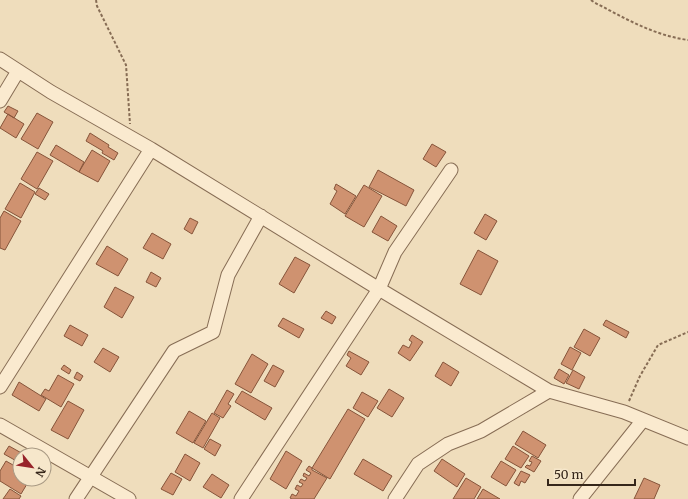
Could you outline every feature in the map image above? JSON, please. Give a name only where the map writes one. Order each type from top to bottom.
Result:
[{"type":"street","points":[[0,59],[51,92],[151,149],[549,391],[624,412],[688,438]]},
{"type":"street","points":[[0,101],[18,71]]},
{"type":"street","points":[[0,387],[151,149]]},
{"type":"street","points":[[241,499],[379,289],[395,252],[451,170]]},
{"type":"street","points":[[76,499],[174,350],[213,332],[228,275],[261,216]]},
{"type":"street","points":[[395,499],[418,464],[448,444],[481,431],[549,391]]},
{"type":"street","points":[[580,499],[643,420]]},
{"type":"street","points":[[0,425],[130,499]]},
{"type":"path","points":[[96,0],[97,6],[126,65],[131,138]]},
{"type":"path","points":[[591,0],[622,18],[679,39],[688,40]]},
{"type":"path","points":[[624,412],[640,376],[658,345],[688,332]]},
{"type":"building","points":[[8,106],[18,111],[14,118],[4,112]]},
{"type":"building","points":[[37,113],[53,122],[38,149],[21,139]]},
{"type":"building","points":[[8,114],[24,124],[16,138],[0,128]]},
{"type":"building","points":[[90,133],[109,145],[108,147],[118,153],[114,160],[102,153],[103,151],[86,141]]},
{"type":"building","points":[[432,144],[446,152],[436,167],[423,159]]},
{"type":"building","points":[[56,145],[84,162],[79,172],[50,155]]},
{"type":"building","points":[[92,150],[110,161],[98,182],[79,172]]},
{"type":"building","points":[[37,152],[53,161],[37,189],[21,179]]},
{"type":"building","points":[[378,170],[414,190],[406,206],[369,187]]},
{"type":"building","points":[[20,183],[35,192],[21,218],[5,209]]},
{"type":"building","points":[[336,184],[356,196],[345,214],[330,204],[337,191],[334,189]]},
{"type":"building","points":[[364,185],[382,196],[364,227],[345,216]]},
{"type":"building","points":[[39,188],[49,194],[45,200],[35,194]]},
{"type":"building","points":[[4,211],[21,221],[5,250],[0,248],[0,218]]},
{"type":"building","points":[[485,214],[497,221],[486,240],[474,233]]},
{"type":"building","points":[[381,216],[397,226],[388,241],[372,232]]},
{"type":"building","points":[[190,218],[198,222],[192,234],[184,229]]},
{"type":"building","points":[[152,233],[171,244],[163,259],[143,248]]},
{"type":"building","points":[[107,246],[128,259],[118,276],[96,264]]},
{"type":"building","points":[[478,250],[498,261],[481,295],[460,284]]},
{"type":"building","points":[[295,257],[310,265],[294,293],[279,284]]},
{"type":"building","points":[[151,272],[161,278],[156,287],[146,282]]},
{"type":"building","points":[[115,287],[134,297],[122,318],[104,307]]},
{"type":"building","points":[[326,311],[336,317],[332,324],[321,318]]},
{"type":"building","points":[[283,318],[304,329],[299,338],[278,326]]},
{"type":"building","points":[[606,320],[629,332],[626,338],[603,325]]},
{"type":"building","points":[[70,325],[88,335],[82,346],[64,336]]},
{"type":"building","points":[[584,329],[600,338],[590,356],[574,347]]},
{"type":"building","points":[[412,335],[423,342],[410,361],[398,353],[403,345],[409,348],[412,342],[409,340]]},
{"type":"building","points":[[570,347],[581,353],[572,370],[561,364]]},
{"type":"building","points":[[103,348],[119,357],[110,372],[94,362]]},
{"type":"building","points":[[349,351],[369,362],[361,375],[346,366],[351,358],[347,355]]},
{"type":"building","points":[[252,354],[268,364],[251,393],[235,384]]},
{"type":"building","points":[[443,362],[459,372],[451,386],[435,376]]},
{"type":"building","points":[[64,365],[71,370],[69,374],[61,369]]},
{"type":"building","points":[[273,365],[284,371],[275,387],[264,381]]},
{"type":"building","points":[[559,369],[569,375],[564,384],[554,378]]},
{"type":"building","points":[[573,370],[585,377],[579,389],[566,383]]},
{"type":"building","points":[[77,372],[83,376],[80,381],[74,378]]},
{"type":"building","points":[[58,375],[74,384],[61,407],[41,395],[45,389],[49,391]]},
{"type":"building","points":[[19,382],[46,399],[39,411],[12,395]]},
{"type":"building","points":[[389,389],[404,398],[392,417],[377,408]]},
{"type":"building","points":[[227,390],[234,394],[228,404],[231,406],[223,418],[214,413]]},
{"type":"building","points":[[242,391],[272,408],[265,420],[235,402]]},
{"type":"building","points":[[362,392],[378,401],[368,417],[353,408]]},
{"type":"building","points":[[68,401],[84,410],[68,439],[51,430]]},
{"type":"building","points":[[348,409],[365,419],[330,479],[312,468]]},
{"type":"building","points":[[189,411],[206,421],[193,443],[176,433]]},
{"type":"building","points":[[212,413],[220,418],[203,448],[194,443]]},
{"type":"building","points":[[523,431],[546,445],[538,458],[515,444]]},
{"type":"building","points":[[210,439],[221,445],[215,456],[204,449]]},
{"type":"building","points":[[9,446],[12,448],[12,458],[4,454]]},
{"type":"building","points":[[513,446],[529,456],[521,468],[505,459]]},
{"type":"building","points":[[286,451],[302,461],[286,489],[270,479]]},
{"type":"building","points":[[185,454],[200,463],[190,481],[175,472]]},
{"type":"building","points":[[532,456],[541,461],[534,472],[525,467],[527,465],[530,466],[532,462],[529,461]]},
{"type":"building","points":[[363,459],[392,476],[383,491],[354,474]]},
{"type":"building","points":[[442,459],[465,474],[457,487],[434,471]]},
{"type":"building","points":[[6,461],[12,464],[12,487],[25,487],[21,494],[0,481],[0,471]]},
{"type":"building","points":[[501,461],[516,470],[506,486],[491,477]]},
{"type":"building","points":[[309,466],[312,470],[327,478],[314,499],[290,498],[292,494],[296,496],[299,491],[295,489],[297,485],[301,487],[303,484],[299,482],[301,479],[305,481],[307,478],[303,476],[304,473],[309,476],[311,473],[306,470]]},
{"type":"building","points":[[521,471],[530,475],[525,483],[521,481],[519,486],[514,483]]},
{"type":"building","points":[[171,473],[182,479],[173,495],[161,489]]},
{"type":"building","points":[[212,474],[229,485],[221,498],[203,487]]},
{"type":"building","points":[[466,478],[481,487],[474,499],[453,499]]},
{"type":"building","points":[[644,478],[660,485],[654,499],[634,499]]},
{"type":"building","points":[[10,489],[21,496],[19,499],[3,499]]},
{"type":"building","points":[[483,489],[500,499],[477,499]]}]
